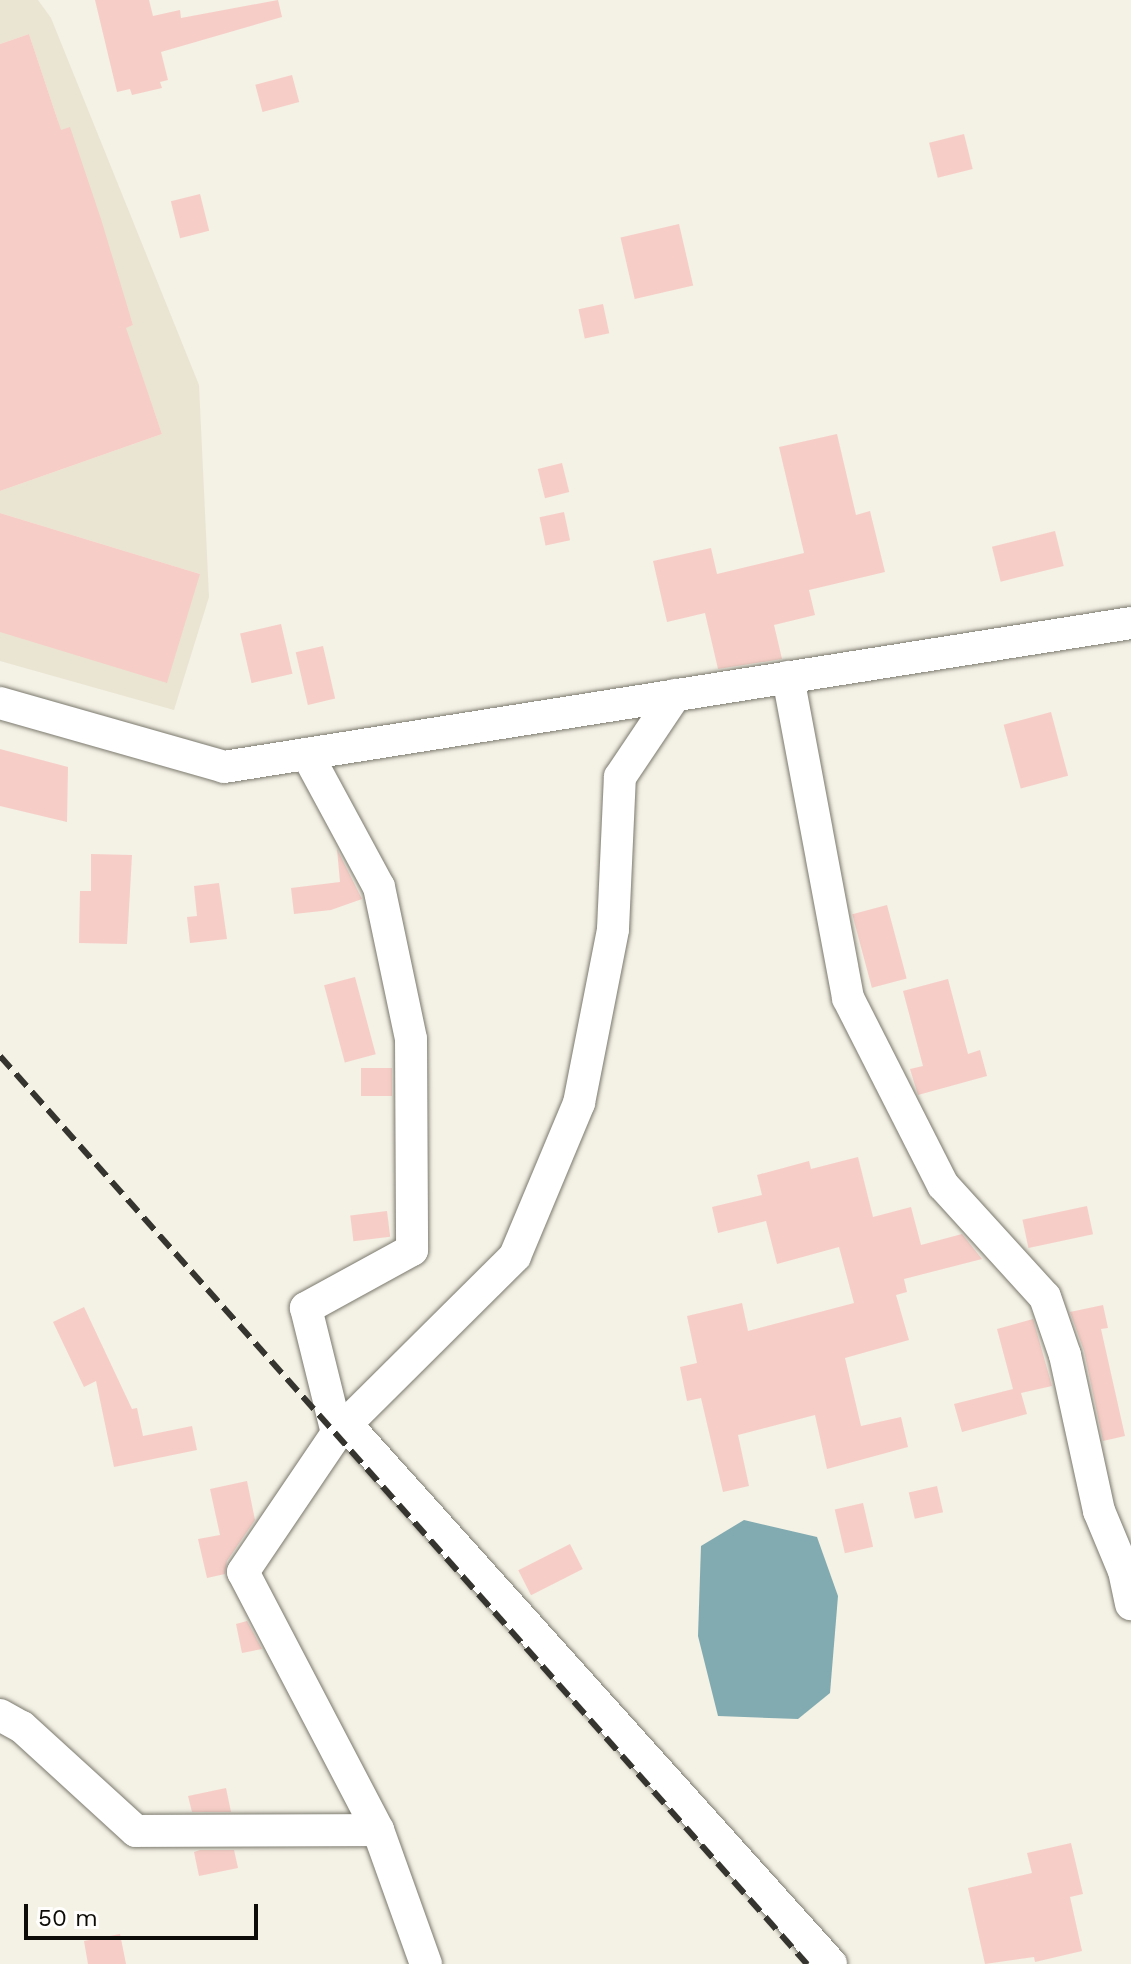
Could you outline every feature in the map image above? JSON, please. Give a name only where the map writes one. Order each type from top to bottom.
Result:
[{"type":"street","points":[[0,703],[224,767],[1131,623]]},
{"type":"street","points":[[788,677],[848,998],[943,1185],[1045,1297],[1065,1355],[1099,1511],[1124,1571],[1131,1604]]},
{"type":"street","points":[[426,1964],[378,1830],[243,1572],[342,1429],[515,1256],[579,1103],[613,929],[620,777],[675,695]]},
{"type":"street","points":[[307,754],[379,887],[411,1039],[412,1250],[306,1308],[342,1429],[831,1964]]},
{"type":"street","points":[[0,1715],[22,1727],[136,1831],[378,1830]]},
{"type":"shaded area","points":[[0,0],[38,0],[51,18],[199,385],[209,597],[174,710],[0,661],[0,632],[200,574],[0,513],[0,491],[162,434],[129,339],[0,370],[133,325],[104,237],[0,150],[58,121],[29,34],[0,44]]},
{"type":"water","points":[[744,1520],[817,1537],[838,1596],[830,1693],[798,1719],[718,1716],[698,1636],[701,1546]]},
{"type":"building","points":[[95,0],[149,0],[153,16],[180,10],[181,18],[278,0],[282,17],[161,52],[168,80],[160,82],[162,88],[132,95],[130,89],[117,92]]},
{"type":"building","points":[[29,34],[61,130],[70,127],[101,219],[133,325],[126,328],[162,434],[0,491],[0,44]]},
{"type":"building","points":[[292,75],[299,102],[263,112],[255,85]]},
{"type":"building","points":[[964,134],[973,169],[938,178],[929,143]]},
{"type":"building","points":[[200,194],[209,231],[180,238],[171,201]]},
{"type":"building","points":[[679,224],[693,285],[635,299],[621,237]]},
{"type":"building","points":[[603,304],[609,333],[585,339],[579,309]]},
{"type":"building","points":[[837,434],[856,515],[870,511],[885,572],[809,590],[815,615],[774,625],[782,659],[718,669],[705,613],[667,622],[653,561],[711,548],[717,574],[804,553],[779,447]]},
{"type":"building","points":[[562,463],[569,492],[545,498],[538,469]]},
{"type":"building","points":[[564,512],[570,540],[546,546],[540,517]]},
{"type":"building","points":[[0,513],[200,574],[167,683],[0,632]]},
{"type":"building","points":[[1055,531],[1064,566],[1001,582],[992,547]]},
{"type":"building","points":[[281,624],[292,674],[252,683],[240,633]]},
{"type":"building","points":[[323,646],[335,699],[308,705],[296,652]]},
{"type":"building","points":[[1051,712],[1068,776],[1021,788],[1004,725]]},
{"type":"building","points":[[0,749],[68,767],[67,822],[0,806]]},
{"type":"building","points":[[337,849],[362,899],[331,910],[294,914],[291,888],[340,882]]},
{"type":"building","points":[[91,854],[132,855],[127,944],[79,943],[80,891],[91,891]]},
{"type":"building","points":[[219,883],[227,939],[190,943],[187,917],[197,916],[194,886]]},
{"type":"building","points":[[887,905],[907,978],[872,988],[852,914]]},
{"type":"building","points":[[355,977],[376,1054],[345,1063],[324,985]]},
{"type":"building","points":[[948,979],[968,1054],[980,1050],[987,1076],[918,1095],[910,1069],[923,1066],[903,991]]},
{"type":"building","points":[[361,1068],[392,1068],[392,1096],[361,1096]]},
{"type":"building","points":[[858,1157],[873,1217],[911,1207],[921,1245],[962,1234],[982,1259],[904,1279],[907,1292],[896,1295],[909,1340],[845,1358],[861,1426],[901,1417],[908,1447],[827,1469],[815,1415],[738,1435],[749,1486],[723,1492],[701,1398],[687,1401],[680,1367],[697,1363],[687,1316],[742,1303],[748,1331],[854,1303],[839,1247],[777,1264],[766,1221],[718,1233],[712,1207],[762,1195],[757,1175],[809,1161],[811,1169]]},
{"type":"building","points":[[1087,1206],[1093,1234],[1028,1248],[1022,1220]]},
{"type":"building","points":[[387,1211],[390,1237],[353,1241],[350,1216]]},
{"type":"building","points":[[1103,1305],[1108,1328],[1101,1329],[1125,1436],[1103,1441],[1084,1351],[1070,1312]]},
{"type":"building","points":[[84,1307],[132,1409],[137,1408],[143,1436],[192,1426],[197,1450],[114,1467],[96,1381],[84,1387],[53,1322]]},
{"type":"building","points":[[1033,1319],[1052,1386],[1021,1393],[1027,1414],[962,1432],[954,1404],[1013,1389],[997,1329]]},
{"type":"building","points":[[247,1481],[255,1520],[227,1561],[225,1574],[207,1578],[198,1539],[220,1535],[210,1489]]},
{"type":"building","points":[[937,1486],[943,1512],[915,1519],[909,1493]]},
{"type":"building","points":[[863,1503],[873,1547],[845,1553],[835,1510]]},
{"type":"building","points":[[570,1544],[583,1569],[531,1595],[518,1570]]},
{"type":"building","points":[[247,1621],[262,1649],[242,1653],[236,1624]]},
{"type":"building","points":[[226,1788],[231,1812],[192,1812],[188,1796]]},
{"type":"building","points":[[1071,1843],[1083,1894],[1070,1897],[1082,1951],[1035,1962],[1034,1957],[985,1964],[968,1888],[1032,1873],[1027,1853]]},
{"type":"building","points":[[234,1850],[238,1868],[199,1876],[194,1852]]},
{"type":"building","points":[[120,1934],[126,1964],[88,1964],[84,1941]]},
{"type":"railway","points":[[0,1056],[807,1964]]}]
